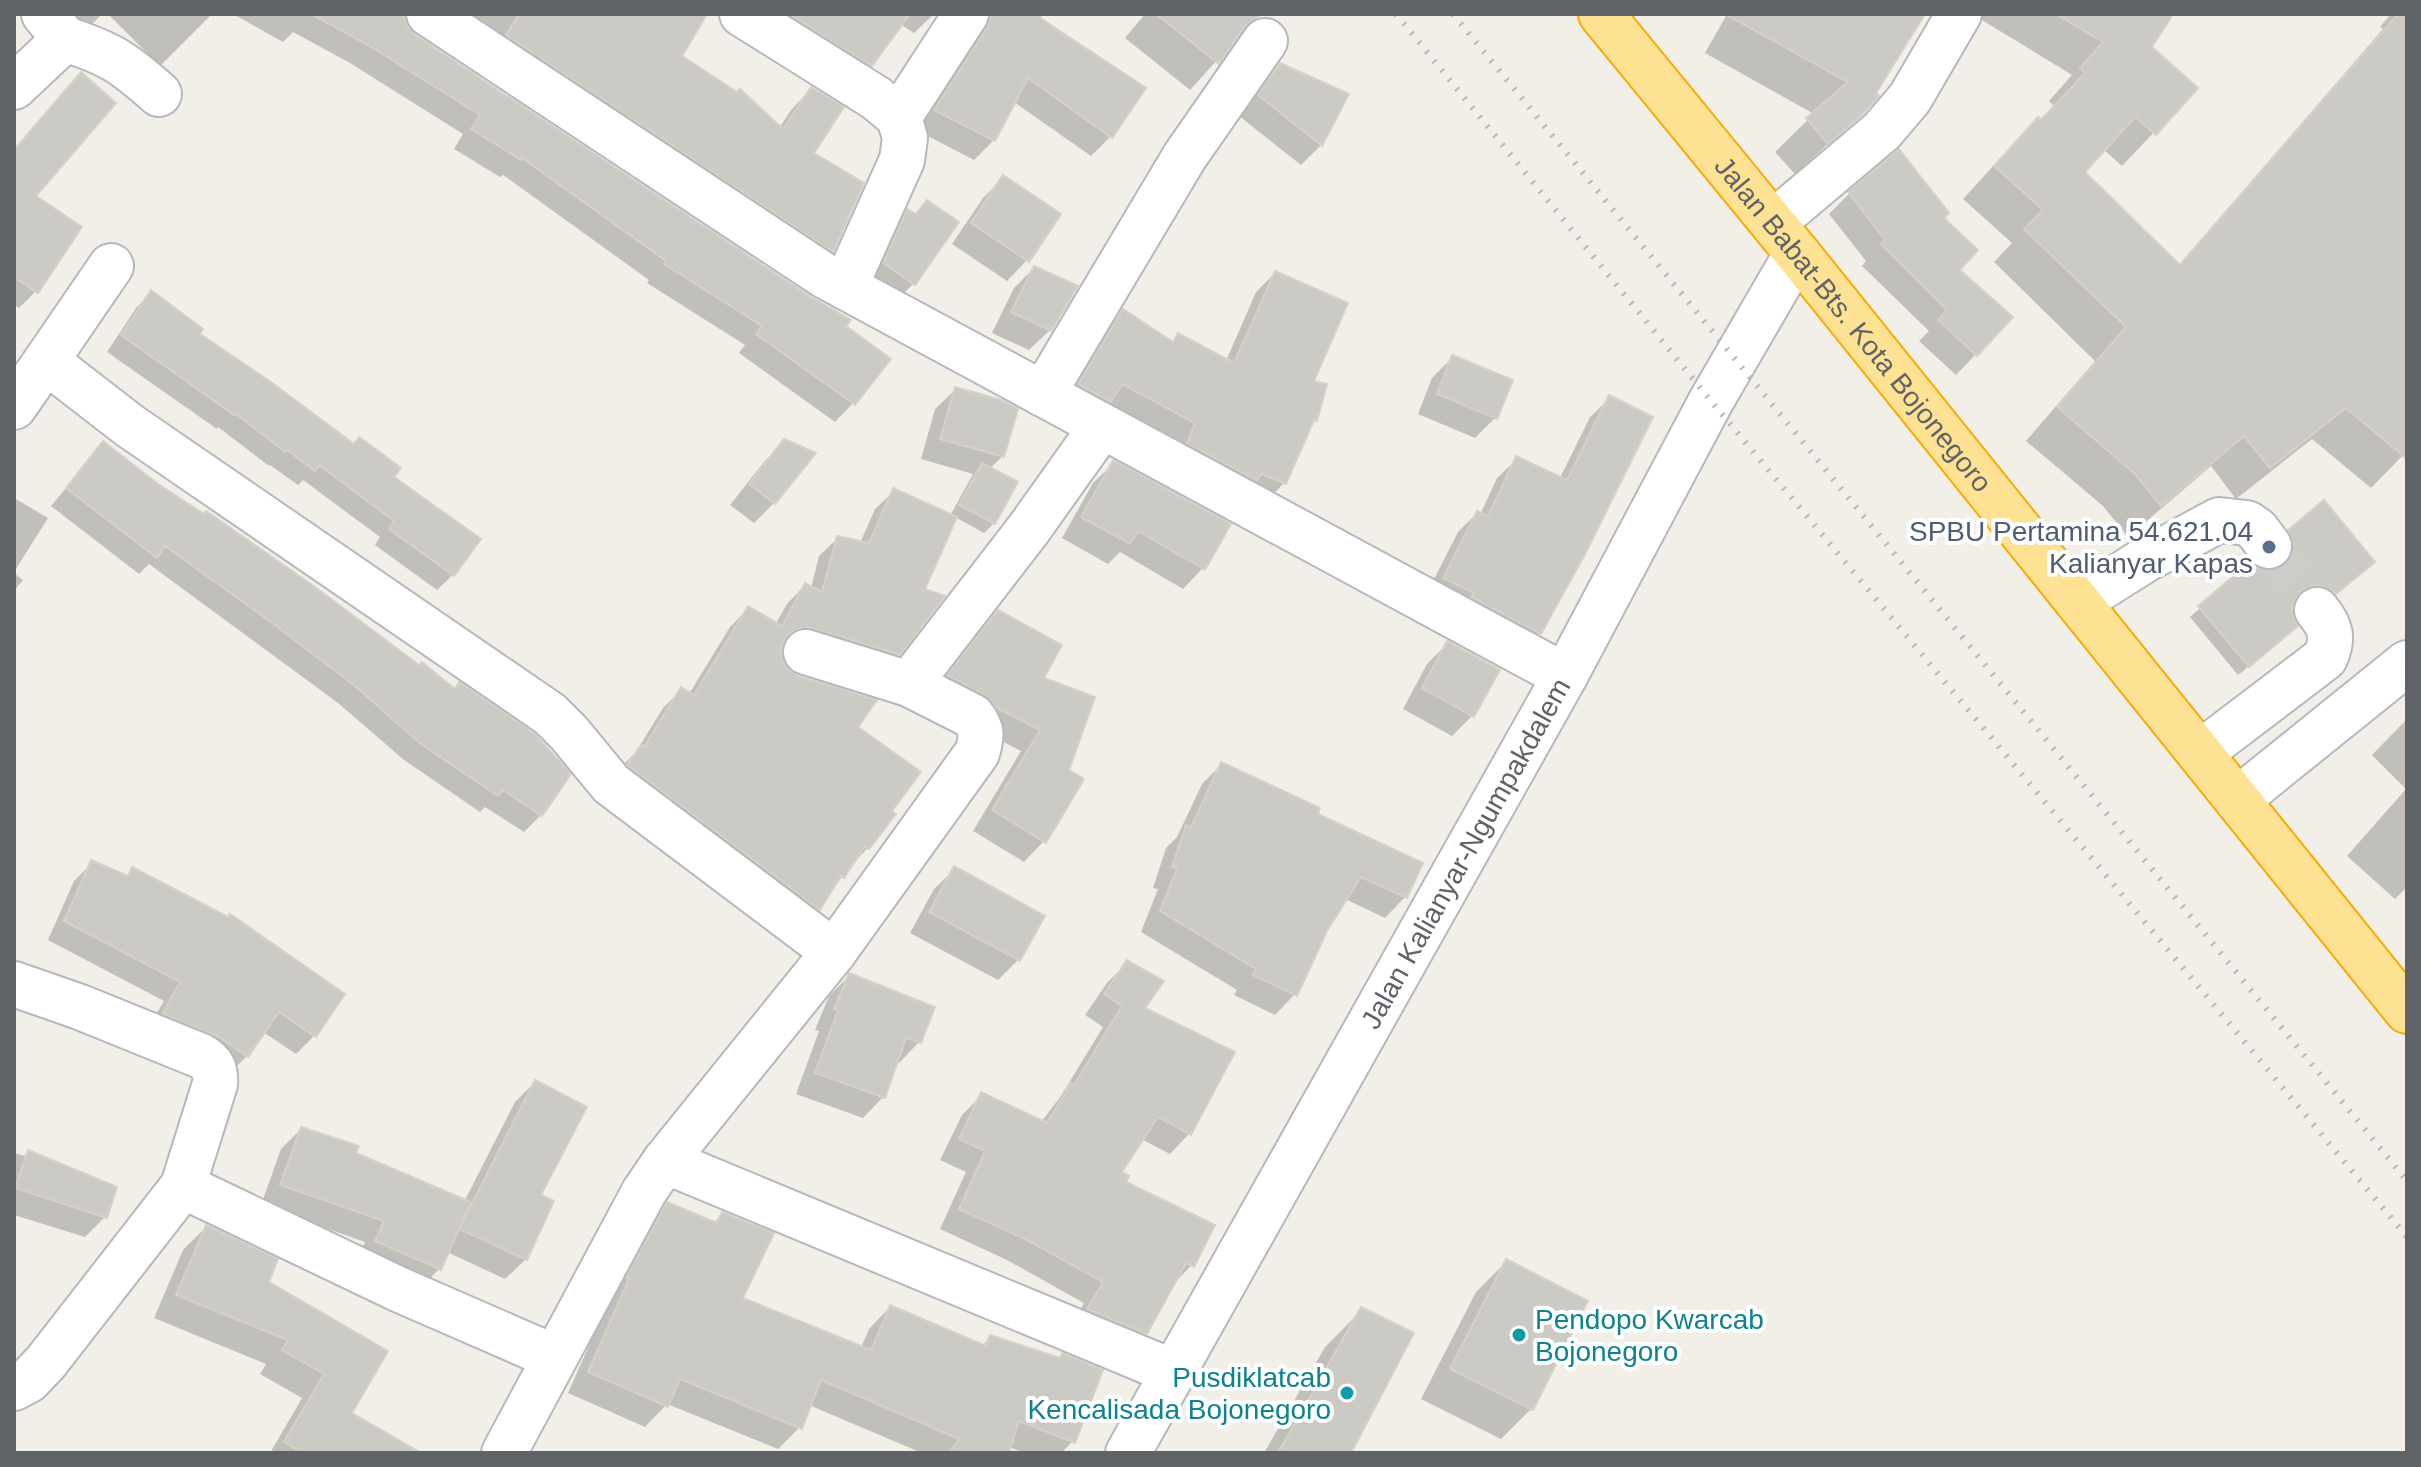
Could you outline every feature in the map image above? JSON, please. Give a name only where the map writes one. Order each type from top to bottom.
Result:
[{"type":"highway","name":"Jalan Babat-Bts. Kota Bojonegoro","points":[[1603,15],[2407,1011]]},
{"type":"street","points":[[429,14],[845,287],[1565,676]]},
{"type":"street","points":[[742,14],[876,98],[899,117],[905,138],[902,160],[845,287]]},
{"type":"street","points":[[899,117],[966,14]]},
{"type":"street","name":"Jalan Kalianyar-Ngumpakdalem","points":[[1128,1453],[1565,676],[1711,401],[1785,238],[1910,98],[1959,14]]},
{"type":"street","points":[[14,87],[54,26],[125,64],[159,94]]},
{"type":"street","points":[[1043,394],[1185,156],[1265,41]]},
{"type":"street","points":[[14,407],[111,266]]},
{"type":"street","points":[[46,361],[130,426],[550,714],[611,784],[834,952]]},
{"type":"street","points":[[909,684],[1028,530],[1102,426]]},
{"type":"street","points":[[2078,602],[2145,560],[2219,520],[2247,523],[2269,546]]},
{"type":"street","points":[[2200,753],[2325,658],[2332,635],[2317,610]]},
{"type":"street","points":[[504,1453],[644,1192],[665,1161],[834,952],[977,753],[982,736],[979,724],[972,716],[909,684],[806,652]]},
{"type":"street","points":[[2237,800],[2407,663]]},
{"type":"street","points":[[14,984],[80,1007],[211,1062],[215,1073],[215,1084],[183,1186],[46,1362],[29,1380],[14,1388]]},
{"type":"street","points":[[665,1161],[1173,1372]]},
{"type":"street","points":[[183,1186],[398,1289],[554,1357]]},
{"type":"building","points":[[311,14],[400,14],[415,35],[811,297],[851,320],[846,326],[891,359],[855,405],[756,334],[762,326],[664,264],[666,261],[522,158],[471,129],[480,115],[368,45]]},
{"type":"building","points":[[519,14],[707,14],[682,56],[737,92],[740,89],[783,129],[811,87],[844,107],[814,153],[864,183],[833,252],[506,35]]},
{"type":"building","points":[[789,14],[910,14],[872,66]]},
{"type":"building","points":[[991,14],[1034,14],[1146,88],[1112,138],[1028,78],[995,141],[934,110],[987,28]]},
{"type":"building","points":[[1156,14],[1262,14],[1244,27],[1219,64]]},
{"type":"building","points":[[1725,14],[1925,14],[1876,93],[1879,96],[1828,144],[1806,118],[1848,82]]},
{"type":"building","points":[[2056,14],[2173,14],[2152,47],[2198,88],[2156,135],[2135,117],[2085,172],[2180,265],[2398,14],[2407,14],[2407,459],[2346,408],[2270,468],[2244,436],[2161,506],[2135,474],[2057,407],[2126,327],[2024,229],[2043,210],[1994,166],[2038,117],[2041,120],[2085,73],[2080,68],[2103,42]]},
{"type":"building","points":[[1280,63],[1349,94],[1322,146],[1258,95]]},
{"type":"building","points":[[81,72],[116,103],[36,196],[82,227],[38,293],[14,277],[14,150]]},
{"type":"building","points":[[1899,149],[1949,213],[1944,218],[1978,250],[1960,270],[2013,317],[1977,356],[1938,320],[1947,310],[1881,244],[1885,240],[1848,192]]},
{"type":"building","points":[[1003,175],[1061,214],[1029,262],[971,223]]},
{"type":"building","points":[[927,200],[959,222],[915,285],[883,263],[907,209],[916,214]]},
{"type":"building","points":[[1034,266],[1078,286],[1051,331],[1011,312]]},
{"type":"building","points":[[1275,271],[1348,303],[1314,381],[1327,384],[1317,421],[1314,420],[1286,484],[1261,474],[1257,481],[1187,443],[1195,423],[1122,384],[1111,402],[1078,384],[1123,309],[1173,342],[1178,333],[1234,363]]},
{"type":"building","points":[[151,290],[203,329],[200,334],[354,444],[359,437],[401,468],[394,477],[481,539],[454,576],[389,529],[394,521],[319,465],[315,471],[287,450],[285,452],[235,413],[121,335]]},
{"type":"building","points":[[1452,355],[1513,380],[1497,419],[1437,394]]},
{"type":"building","points":[[955,387],[1001,400],[1018,409],[1004,457],[940,439]]},
{"type":"building","points":[[1609,395],[1653,417],[1585,554],[1541,634],[1471,597],[1474,593],[1443,578],[1477,511],[1488,516],[1516,456],[1567,480]]},
{"type":"building","points":[[784,439],[816,453],[775,504],[749,484]]},
{"type":"building","points":[[103,441],[158,484],[204,514],[206,511],[315,587],[419,665],[422,662],[455,689],[459,682],[534,733],[571,774],[542,816],[503,790],[498,796],[421,744],[355,686],[271,622],[165,546],[157,558],[66,488]]},
{"type":"building","points":[[1113,460],[1231,524],[1205,570],[1138,531],[1130,544],[1081,517]]},
{"type":"building","points":[[982,463],[1018,482],[995,524],[959,505]]},
{"type":"building","points":[[893,488],[957,517],[925,589],[945,596],[900,655],[813,628],[801,628],[790,633],[782,645],[782,657],[787,668],[798,676],[877,700],[858,727],[921,772],[892,811],[896,814],[869,849],[865,846],[844,878],[841,876],[820,910],[627,765],[641,745],[644,747],[681,687],[694,695],[748,606],[782,626],[805,583],[822,592],[837,536],[869,543]]},
{"type":"building","points":[[2324,500],[2375,562],[2336,594],[2326,587],[2314,585],[2301,591],[2294,601],[2292,613],[2298,626],[2249,667],[2198,606],[2250,562],[2258,569],[2271,571],[2285,565],[2292,556],[2294,544],[2288,530]]},
{"type":"building","points":[[998,610],[1062,645],[1044,678],[1095,697],[1069,770],[1084,779],[1046,843],[992,810],[1040,730],[997,708],[983,694],[947,675]]},
{"type":"building","points":[[1447,641],[1500,670],[1474,717],[1422,688]]},
{"type":"building","points":[[1221,762],[1320,808],[1318,814],[1423,863],[1407,898],[1361,877],[1327,931],[1297,996],[1253,975],[1256,969],[1160,911],[1177,869],[1172,867],[1186,825],[1191,827]]},
{"type":"building","points":[[91,860],[128,876],[132,867],[228,917],[230,914],[345,994],[316,1037],[279,1012],[248,1057],[219,1037],[163,1013],[180,982],[64,921]]},
{"type":"building","points":[[954,866],[1045,916],[1020,961],[929,912]]},
{"type":"building","points":[[1127,960],[1164,981],[1145,1008],[1235,1052],[1191,1135],[1158,1117],[1122,1172],[1129,1176],[1126,1182],[1215,1225],[1194,1267],[1186,1263],[1147,1334],[1087,1309],[1103,1282],[1027,1240],[959,1209],[985,1151],[959,1139],[981,1092],[1047,1123],[1122,1006],[1104,994]]},
{"type":"building","points":[[849,973],[935,1007],[921,1043],[906,1038],[885,1098],[815,1073],[838,1010],[834,1009]]},
{"type":"building","points":[[535,1080],[587,1107],[541,1195],[554,1201],[527,1260],[459,1229]]},
{"type":"building","points":[[301,1127],[359,1146],[356,1153],[471,1202],[441,1270],[375,1241],[384,1221],[280,1185]]},
{"type":"building","points":[[28,1150],[117,1187],[107,1218],[15,1188]]},
{"type":"building","points":[[667,1202],[717,1223],[722,1212],[774,1233],[743,1298],[871,1350],[890,1305],[986,1346],[990,1335],[1060,1358],[1062,1353],[1103,1370],[1075,1443],[1019,1421],[1009,1453],[950,1453],[959,1439],[821,1380],[802,1429],[680,1379],[668,1407],[588,1372],[629,1279],[626,1278]]},
{"type":"building","points":[[206,1225],[278,1259],[269,1282],[388,1351],[352,1413],[421,1453],[303,1453],[284,1442],[324,1374],[282,1350],[288,1340],[176,1295]]},
{"type":"building","name":"Pendopo Kwarcab Bojonegoro","points":[[1506,1259],[1588,1301],[1533,1410],[1450,1369]]},
{"type":"building","name":"Pusdiklatcab Kencalisada Bojonegoro","points":[[1361,1307],[1414,1333],[1351,1453],[1278,1453]]},
{"type":"tunnel","points":[[2269,546],[2317,610]]},
{"type":"railway","points":[[1396,14],[1711,401],[2407,1237]]},
{"type":"railway","points":[[1453,14],[2407,1181]]},
{"type":"place","name":"SPBU Pertamina 54.621.04 Kalianyar Kapas","points":[[2269,547]]},
{"type":"place","name":"Pendopo Kwarcab Bojonegoro","points":[[1519,1335]]},
{"type":"place","name":"Pusdiklatcab Kencalisada Bojonegoro","points":[[1347,1393]]}]
